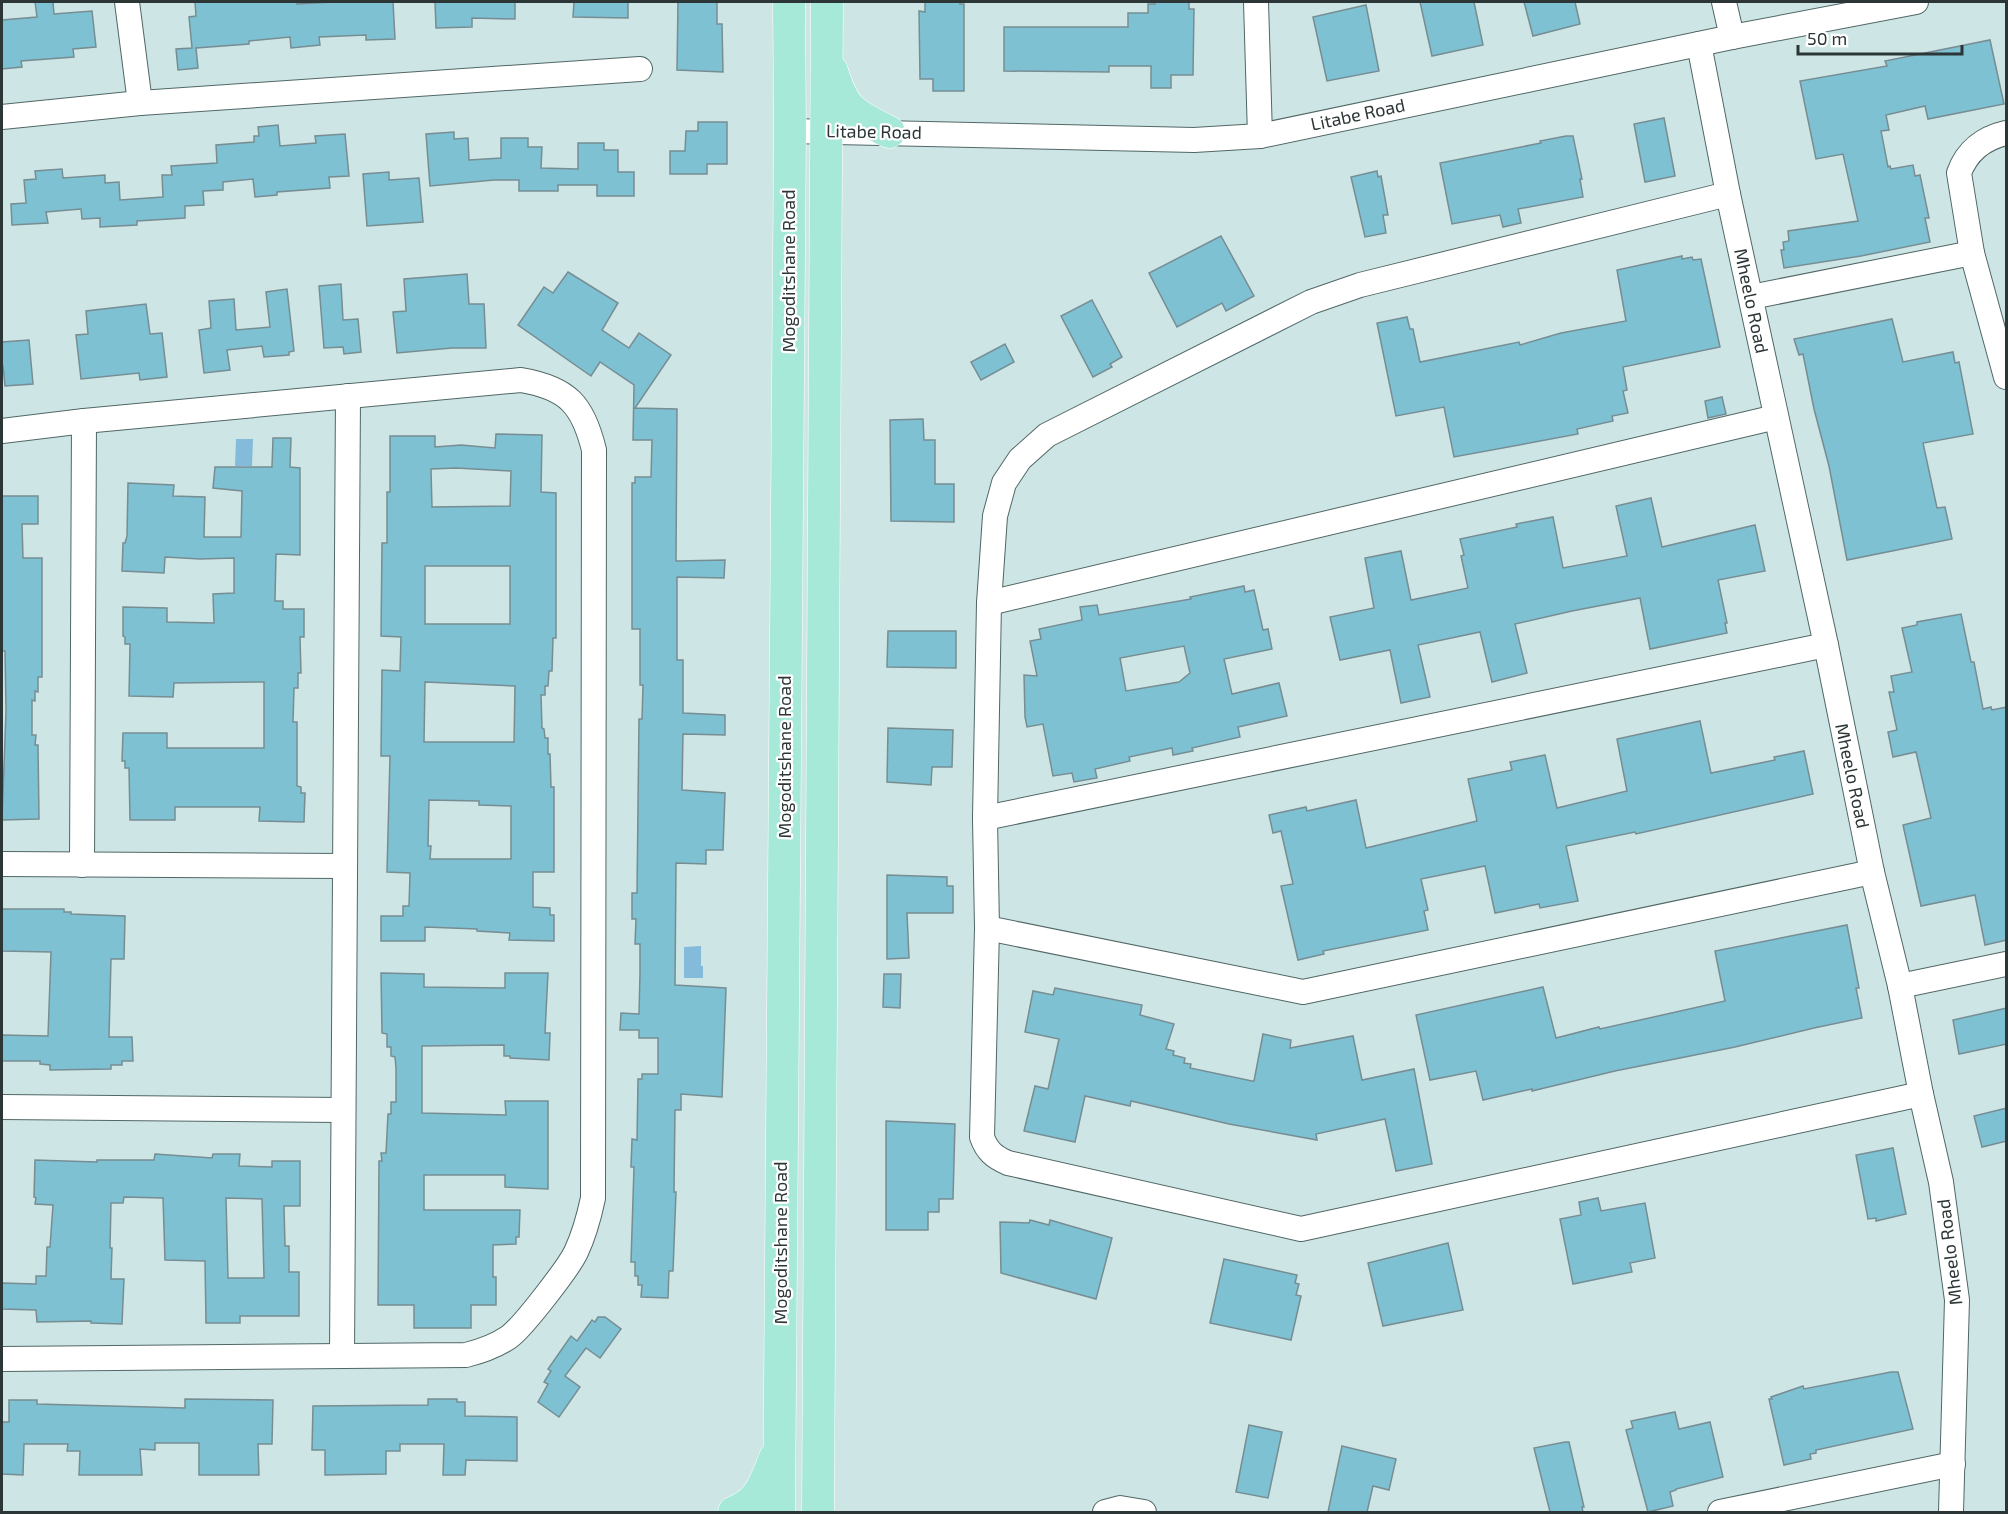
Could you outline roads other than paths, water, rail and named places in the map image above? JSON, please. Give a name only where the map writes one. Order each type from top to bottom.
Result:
[{"type":"main road","name":"Mogoditshane Road","points":[[779,1512],[790,131],[789,2]]},
{"type":"main road","name":"Mogoditshane Road","points":[[818,1512],[827,2]]},
{"type":"main road","points":[[828,59],[839,94],[851,111],[889,132]]},
{"type":"main road","points":[[734,1512],[751,1504],[757,1497],[780,1449]]},
{"type":"street","points":[[127,2],[140,102]]},
{"type":"street","points":[[1256,2],[1260,136]]},
{"type":"street","points":[[1724,2],[1732,37]]},
{"type":"street","name":"Litabe Road","points":[[790,131],[828,130],[1194,140],[1260,136],[1732,37],[1916,2]]},
{"type":"street","name":"Mheelo Road","points":[[1699,44],[1728,194],[1826,645],[1872,872],[1900,986],[1941,1182],[1958,1300],[1951,1512]]},
{"type":"street","points":[[2,117],[140,102],[640,69]]},
{"type":"street","points":[[2006,376],[1972,253],[1959,173],[1963,163],[1981,144],[1995,136],[2007,133]]},
{"type":"street","points":[[1728,194],[1360,285],[1311,302],[1047,435],[1020,459],[1005,483],[995,516],[989,603],[985,818],[987,928],[982,1137],[990,1152],[998,1159],[1008,1162],[1296,1228],[1306,1228],[1921,1094]]},
{"type":"street","points":[[1751,297],[1972,253]]},
{"type":"street","points":[[2,431],[84,421],[521,380],[543,384],[564,393],[579,410],[589,429],[594,450],[593,1198],[586,1229],[575,1255],[529,1316],[511,1335],[486,1350],[466,1355],[2,1359]]},
{"type":"street","points":[[342,1356],[348,396]]},
{"type":"street","points":[[989,603],[1776,417]]},
{"type":"street","points":[[82,865],[84,421]]},
{"type":"street","points":[[985,818],[1826,645]]},
{"type":"street","points":[[2,864],[345,866]]},
{"type":"street","points":[[987,928],[1303,992],[1872,872]]},
{"type":"street","points":[[1900,986],[2007,964]]},
{"type":"street","points":[[2,1107],[343,1110]]},
{"type":"street","points":[[1720,1512],[1953,1464]]},
{"type":"street","points":[[1106,1512],[1120,1508],[1144,1512]]},
{"type":"water","points":[[236,439],[253,439],[252,466],[235,466]]},
{"type":"water","points":[[701,946],[703,978],[684,978],[684,947]]}]
